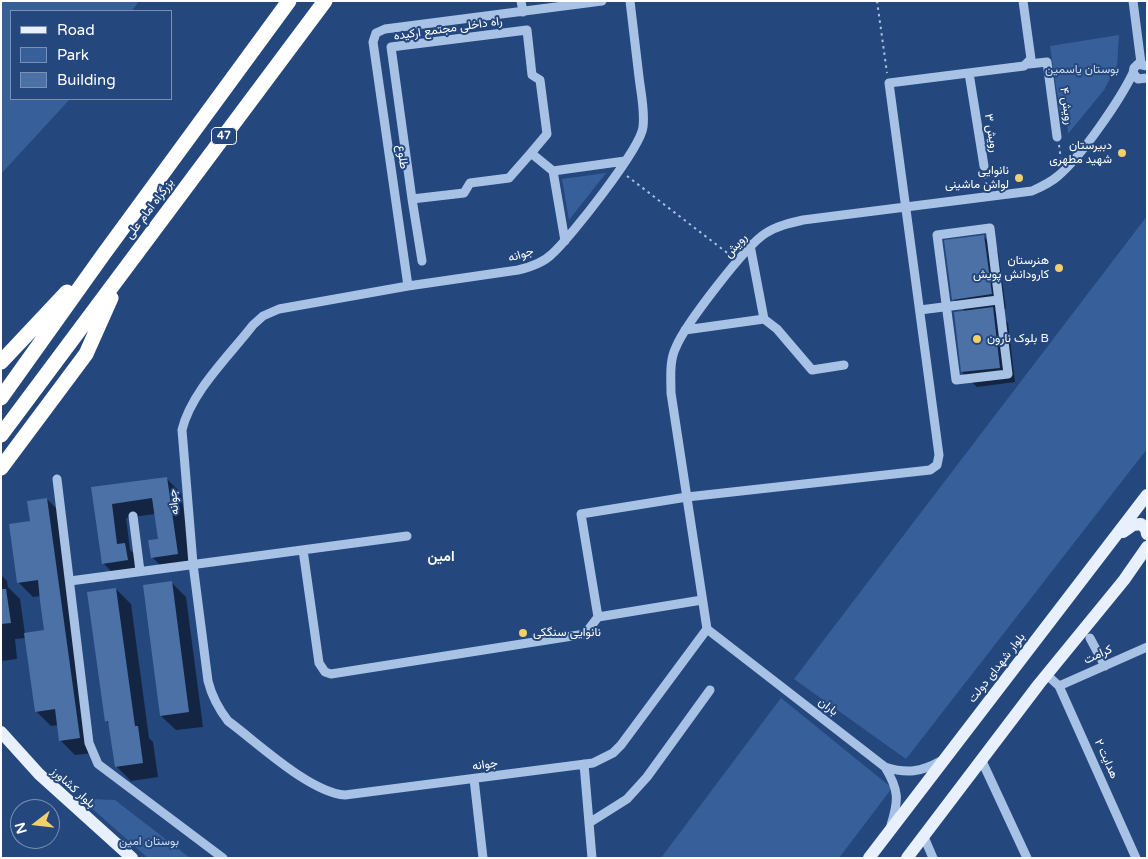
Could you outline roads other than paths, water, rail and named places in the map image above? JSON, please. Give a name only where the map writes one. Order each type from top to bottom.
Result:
[{"type":"highway","name":"بزرگراه امام علی","points":[[1,398],[289,1]]},
{"type":"highway","name":"بزرگراه امام علی","points":[[1,435],[325,1]]},
{"type":"highway","points":[[1,362],[103,255]]},
{"type":"highway","points":[[1,468],[86,354],[122,271]]},
{"type":"main road","name":"بلوار شهدای دولت","points":[[869,858],[943,759],[1147,496]]},
{"type":"main road","points":[[907,858],[981,759],[1124,580],[1144,551],[1147,536],[1146,529],[1141,524],[1132,525],[1117,536]]},
{"type":"main road","name":"بلوار کشاورز","points":[[1,732],[39,774],[132,858]]},
{"type":"street","points":[[521,1],[522,12],[602,1]]},
{"type":"street","name":"جوانه","points":[[630,1],[643,108],[643,129],[636,146],[626,161],[565,241],[551,255],[535,266],[518,270],[296,304],[263,316],[253,325],[193,401],[185,415],[182,430],[193,564],[208,681],[212,697],[228,721],[315,786],[335,794],[474,779],[603,760],[621,745],[707,629]]},
{"type":"street","points":[[598,618],[581,514],[687,497],[930,470],[937,465],[939,455],[889,83],[1029,64],[1031,59],[1023,1]]},
{"type":"street","points":[[1133,1],[1144,65]]},
{"type":"street","name":"طلوع","points":[[408,286],[373,42],[376,33],[385,29],[522,12]]},
{"type":"street","name":"راه داخلی مجتمع ارکیده","points":[[412,199],[464,193],[470,183],[509,178],[547,134],[540,80],[532,75],[527,30],[391,47],[412,199],[422,261]]},
{"type":"street","name":"رویش ۴","points":[[1029,64],[1046,62],[1057,138]]},
{"type":"street","name":"رویش","points":[[707,629],[671,393],[671,368],[675,349],[685,330],[750,245],[766,233],[803,220],[1032,191],[1048,184],[1063,172],[1120,96],[1136,66],[1144,65]]},
{"type":"street","name":"رویش ۳","points":[[969,73],[984,166]]},
{"type":"street","points":[[1133,73],[1144,79]]},
{"type":"street","name":"رویش","points":[[1120,96],[1144,79]]},
{"type":"street","points":[[531,152],[553,171],[565,241]]},
{"type":"street","points":[[553,171],[626,161]]},
{"type":"street","points":[[990,228],[998,300],[1008,374],[956,380],[937,235],[990,228]]},
{"type":"street","points":[[750,245],[764,319],[777,329],[784,329],[819,369],[844,365]]},
{"type":"street","points":[[920,310],[998,300]]},
{"type":"street","points":[[685,330],[764,319]]},
{"type":"street","points":[[56,480],[89,743],[98,764],[223,858]]},
{"type":"street","points":[[132,516],[140,571]]},
{"type":"street","points":[[70,581],[407,536]]},
{"type":"street","points":[[303,550],[319,663],[325,672],[331,674],[585,634],[598,618],[702,600]]},
{"type":"street","name":"باران","points":[[707,629],[884,767],[901,772],[912,772],[926,769],[943,759]]},
{"type":"street","points":[[1090,638],[1105,666]]},
{"type":"street","name":"کرامت","points":[[1059,686],[1146,650]]},
{"type":"street","name":"هدایت ۲","points":[[1047,675],[1059,686],[1136,858]]},
{"type":"street","points":[[589,823],[627,799],[647,777],[710,690]]},
{"type":"street","points":[[981,759],[1027,858]]},
{"type":"street","points":[[584,764],[592,858]]},
{"type":"street","points":[[884,767],[894,782],[897,793],[897,807],[891,828]]},
{"type":"street","points":[[474,779],[483,858]]},
{"type":"street","points":[[924,837],[933,858]]},
{"type":"place","name":"دبیرستان شهید مطهری","points":[[1122,153]]},
{"type":"place","name":"نانوایی لواش ماشینی","points":[[1019,178]]},
{"type":"place","name":"هنرستان کارودانش پویش","points":[[1059,268]]},
{"type":"place","name":"بلوک نارون B","points":[[977,339]]},
{"type":"place","name":"نانوایی سنگکی","points":[[523,633]]},
{"type":"district","name":"امین","points":[[441,557]]},
{"type":"park label","name":"بوستان یاسمین","points":[[1082,70]]},
{"type":"park label","name":"بوستان امین","points":[[149,842]]}]
